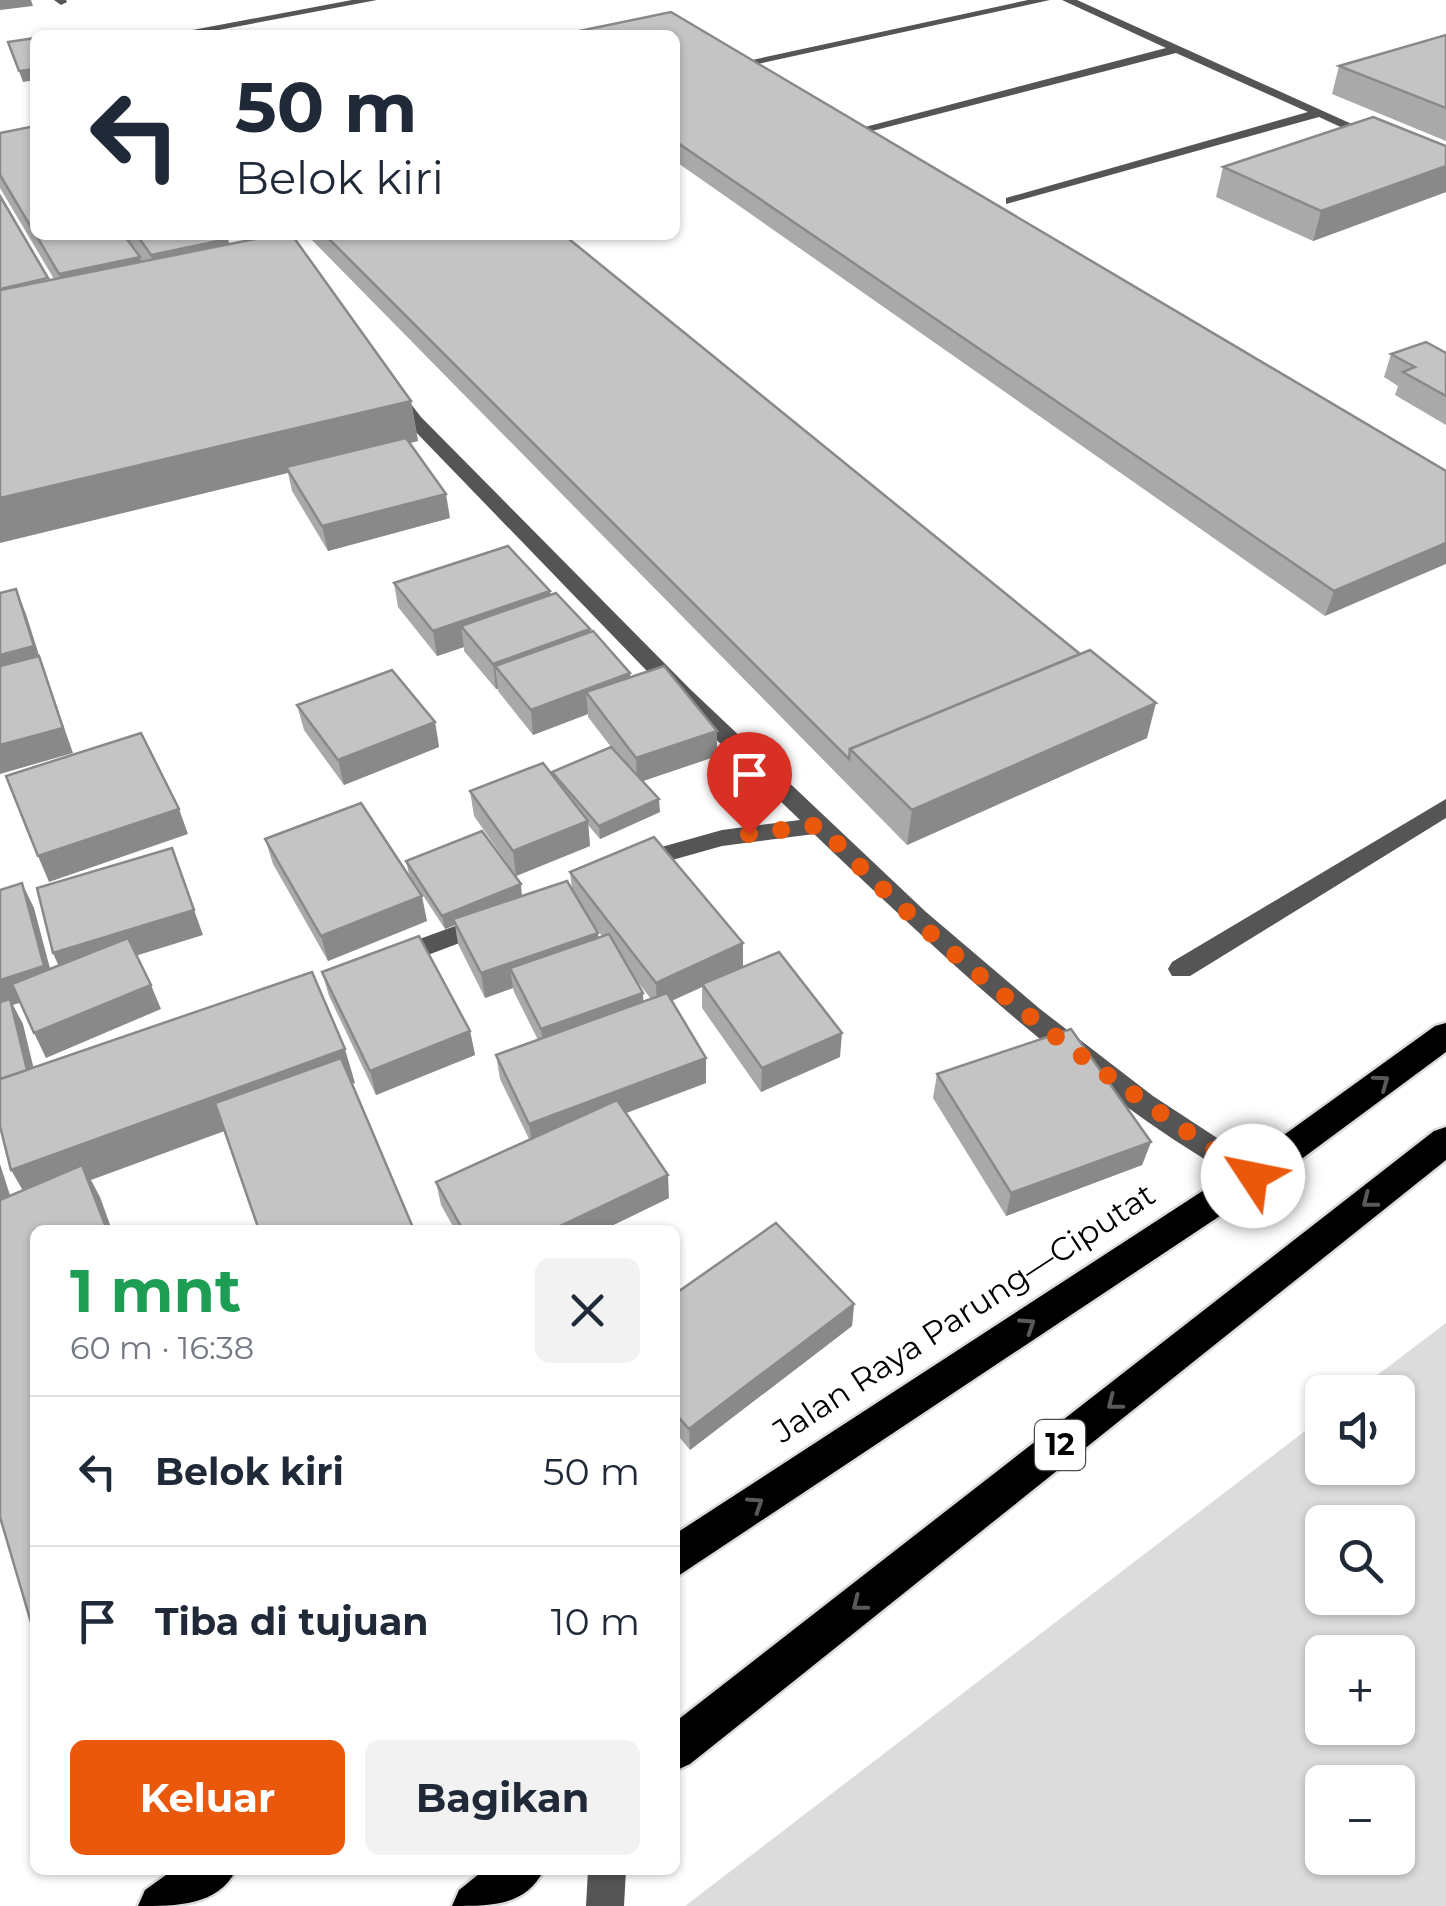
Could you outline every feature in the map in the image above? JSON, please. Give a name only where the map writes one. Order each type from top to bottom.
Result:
[{"type":"highway","name":"Jalan Raya Parung—Ciputat","points":[[680,1555],[1253,1176],[1446,1035]]},
{"type":"highway","name":"12","points":[[680,1745],[1446,1141]]},
{"type":"highway","points":[[162,1906],[206,1875]]},
{"type":"highway","points":[[475,1906],[515,1875]]},
{"type":"street","points":[[200,30],[371,0]]},
{"type":"street","points":[[758,60],[1044,0]]},
{"type":"street","points":[[1068,0],[1392,146]]},
{"type":"street","points":[[872,127],[1178,49]]},
{"type":"street","points":[[1011,202],[1320,114]]},
{"type":"street","points":[[382,377],[415,421],[682,694],[916,918],[1030,1016],[1143,1104],[1253,1176]]},
{"type":"street","points":[[1181,970],[1446,808]]},
{"type":"street","points":[[609,874],[691,845],[820,825]]},
{"type":"street","points":[[372,966],[517,912]]},
{"type":"street","points":[[605,1906],[607,1875]]},
{"type":"shaded area","points":[[1446,1323],[1446,1906],[685,1906],[1305,1431],[1305,1485],[1415,1485],[1415,1375],[1377,1375]]},
{"type":"building","points":[[671,12],[1446,471],[1446,543],[1334,591],[680,144],[680,30],[584,30]]},
{"type":"building","points":[[1446,35],[1446,108],[1339,66]]},
{"type":"building","points":[[30,39],[30,70],[19,71],[8,42]]},
{"type":"building","points":[[1373,117],[1446,146],[1446,166],[1321,211],[1223,167]]},
{"type":"building","points":[[30,127],[30,226],[0,175],[0,133]]},
{"type":"building","points":[[0,196],[48,278],[0,289]]},
{"type":"building","points":[[39,240],[128,240],[140,257],[59,274]]},
{"type":"building","points":[[140,240],[223,240],[151,255]]},
{"type":"building","points":[[250,240],[296,240],[411,401],[0,498],[0,290]]},
{"type":"building","points":[[330,240],[570,240],[1080,654],[850,749],[849,759]]},
{"type":"building","points":[[1426,342],[1446,353],[1446,396],[1403,372],[1415,367],[1391,354]]},
{"type":"building","points":[[406,438],[446,494],[322,526],[286,467]]},
{"type":"building","points":[[508,546],[550,591],[433,631],[394,583]]},
{"type":"building","points":[[16,589],[34,646],[0,655],[0,593]]},
{"type":"building","points":[[556,593],[590,629],[493,664],[461,626]]},
{"type":"building","points":[[593,631],[630,673],[531,710],[495,666]]},
{"type":"building","points":[[1090,650],[1156,703],[912,810],[850,749]]},
{"type":"building","points":[[39,656],[63,728],[0,745],[0,666]]},
{"type":"building","points":[[664,666],[717,731],[636,758],[586,692]]},
{"type":"building","points":[[392,670],[435,722],[338,760],[297,705]]},
{"type":"building","points":[[141,733],[179,809],[38,856],[6,776]]},
{"type":"building","points":[[611,747],[659,799],[599,826],[552,772]]},
{"type":"building","points":[[543,763],[588,821],[513,851],[470,791]]},
{"type":"building","points":[[361,803],[422,896],[321,936],[265,839]]},
{"type":"building","points":[[482,831],[521,884],[442,916],[406,861]]},
{"type":"building","points":[[654,837],[743,943],[656,983],[570,872]]},
{"type":"building","points":[[172,848],[194,910],[53,953],[37,888]]},
{"type":"building","points":[[567,881],[598,933],[481,973],[453,919]]},
{"type":"building","points":[[22,883],[44,966],[0,980],[0,890]]},
{"type":"building","points":[[609,934],[643,993],[541,1029],[510,968]]},
{"type":"building","points":[[419,936],[470,1031],[370,1071],[322,972]]},
{"type":"building","points":[[128,938],[151,985],[34,1033],[12,984]]},
{"type":"building","points":[[779,952],[842,1033],[762,1068],[702,984]]},
{"type":"building","points":[[312,972],[345,1049],[11,1170],[0,1126],[0,1079]]},
{"type":"building","points":[[667,993],[706,1058],[529,1124],[496,1055]]},
{"type":"building","points":[[10,999],[27,1070],[0,1079],[0,1002]]},
{"type":"building","points":[[1071,1029],[1151,1142],[1011,1193],[937,1074]]},
{"type":"building","points":[[341,1058],[412,1225],[257,1225],[215,1103]]},
{"type":"building","points":[[617,1100],[668,1175],[563,1225],[460,1225],[436,1182]]},
{"type":"building","points":[[82,1165],[105,1225],[30,1225],[30,1619],[0,1517],[0,1200]]},
{"type":"building","points":[[776,1223],[854,1304],[689,1429],[680,1419],[680,1290]]},
{"type":"route","points":[[749,834],[820,825],[916,918],[1030,1016],[1143,1104],[1253,1176]]}]
